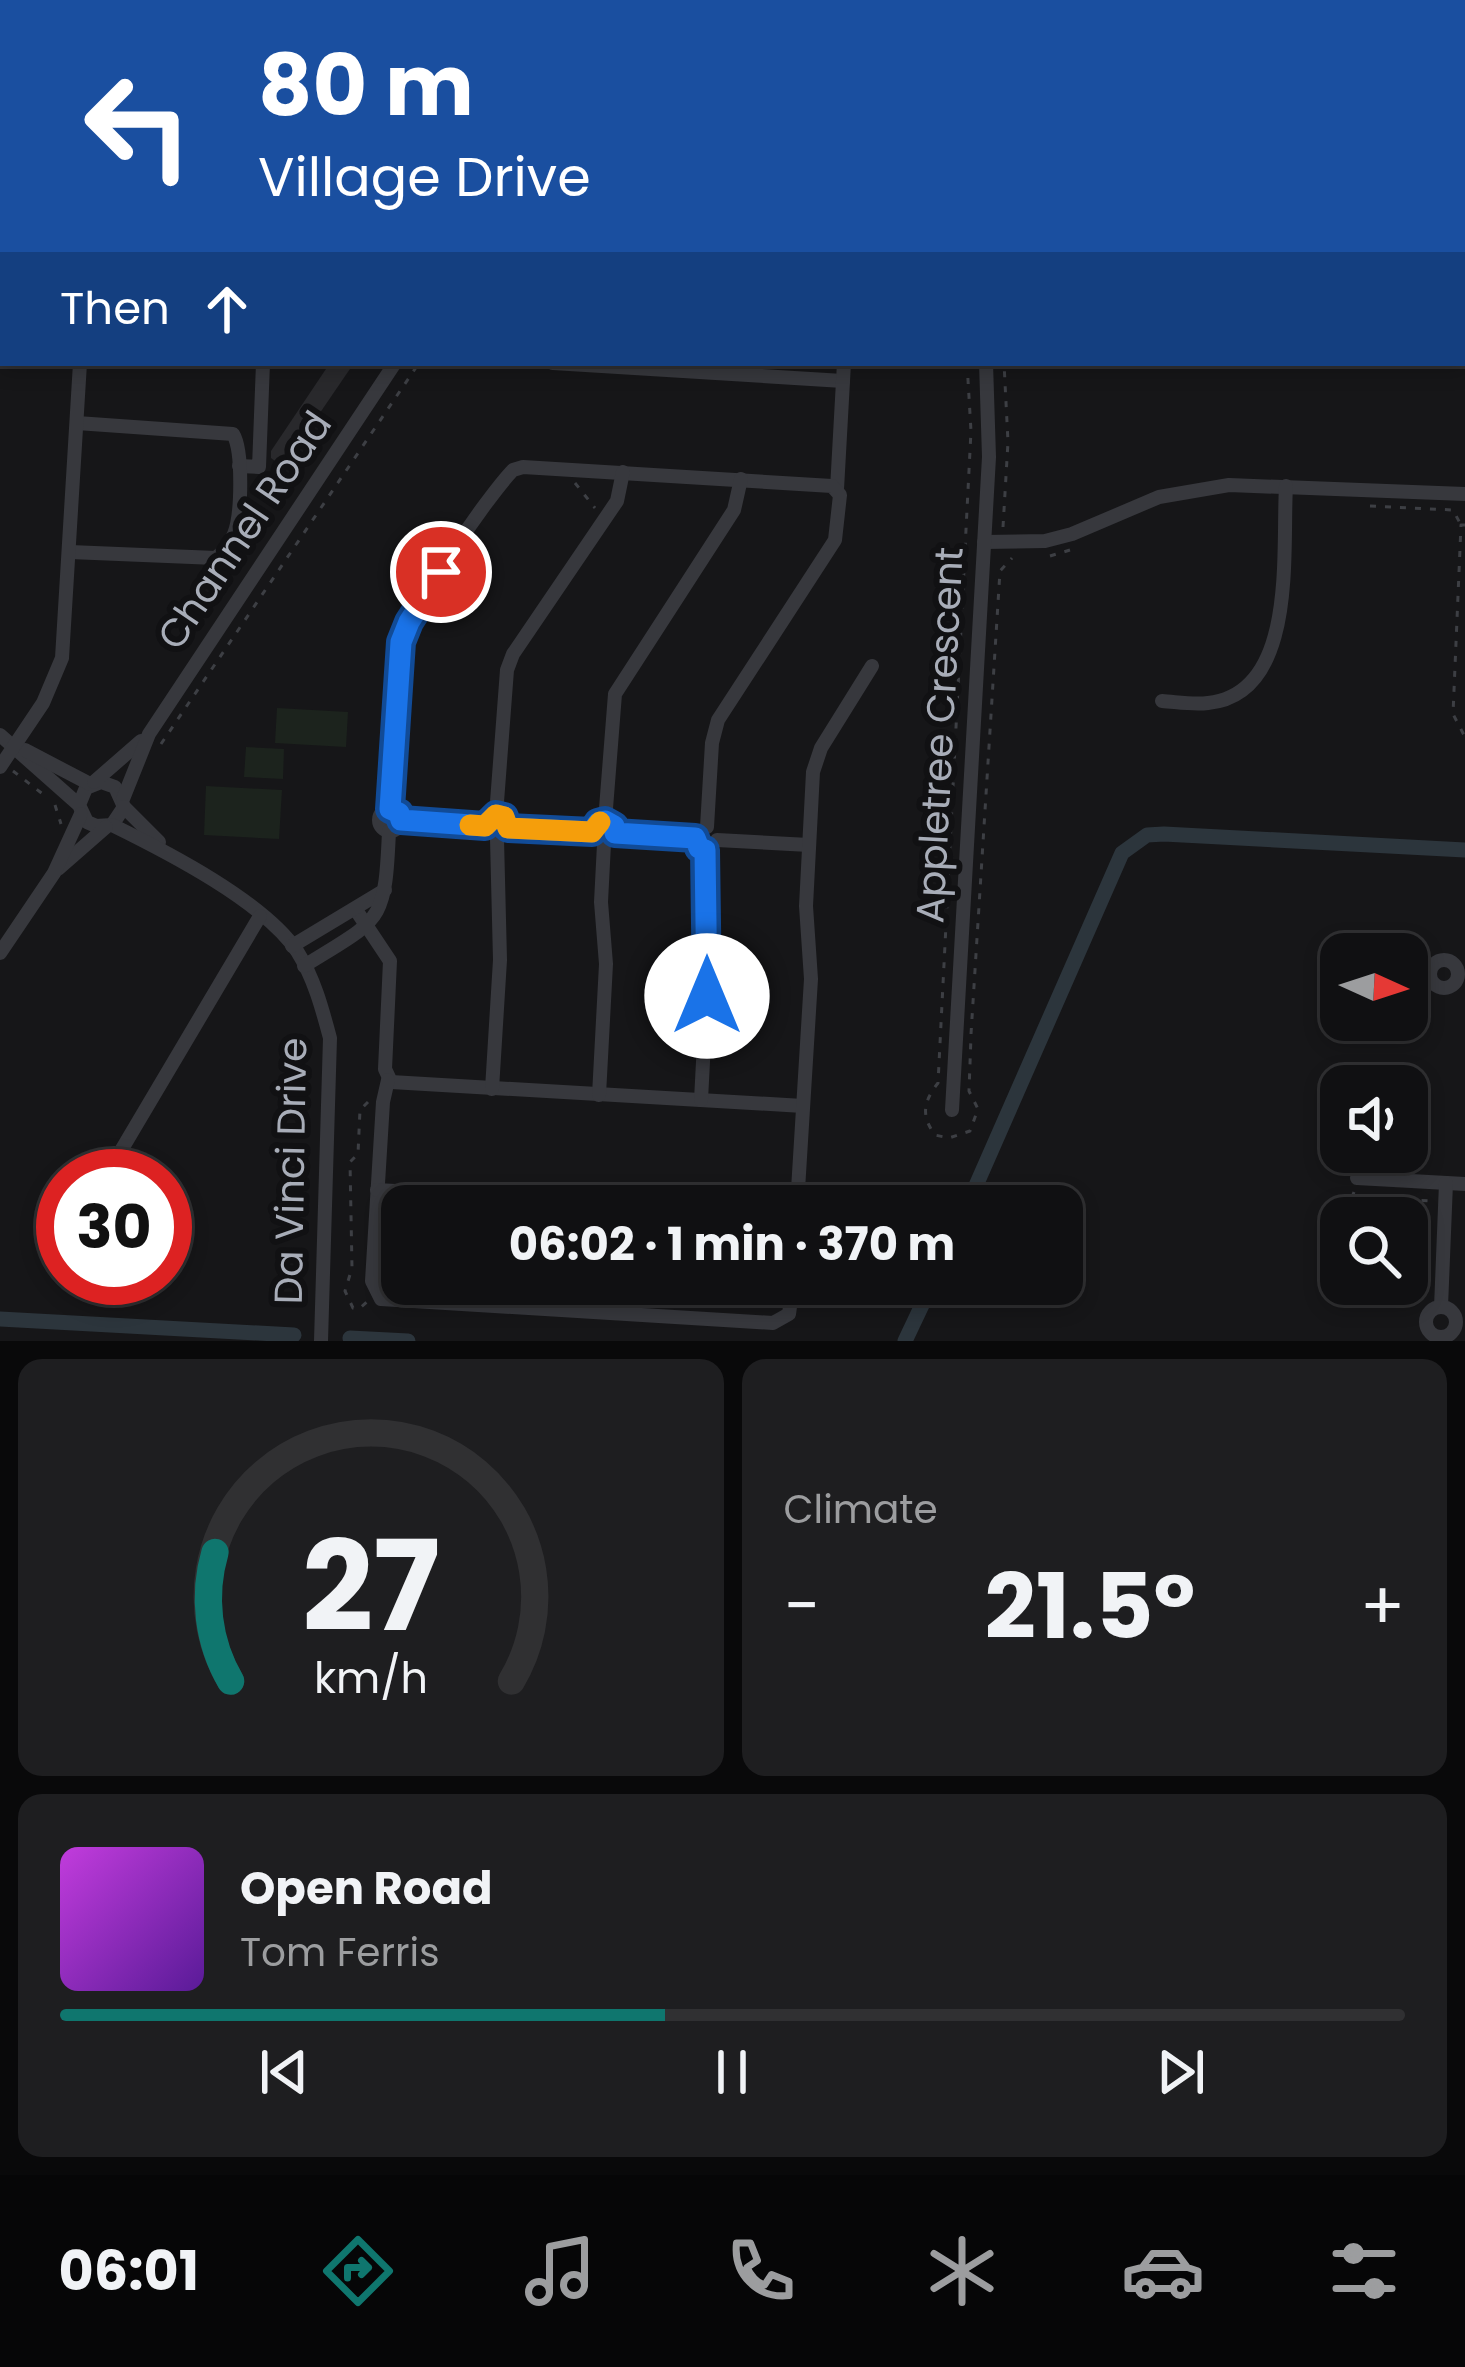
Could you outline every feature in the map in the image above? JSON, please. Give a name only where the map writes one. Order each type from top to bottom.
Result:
[{"type":"street","points":[[0,767],[43,703],[62,658],[80,366]]},
{"type":"street","points":[[239,466],[259,467],[263,366]]},
{"type":"street","name":"Channel Road","points":[[124,803],[149,734],[392,366]]},
{"type":"street","points":[[601,366],[843,381]]},
{"type":"street","points":[[701,1100],[712,743],[718,720],[836,540],[844,366]]},
{"type":"street","name":"Appletree Crescent","points":[[952,1110],[989,457],[986,366]]},
{"type":"street","points":[[70,552],[215,558],[234,534],[239,466],[238,439],[225,432],[77,423]]},
{"type":"street","points":[[304,966],[367,927],[379,913],[393,820],[399,652],[409,622],[513,470],[823,483],[837,489]]},
{"type":"street","points":[[490,820],[507,670],[513,654],[617,501],[622,472]]},
{"type":"street","points":[[598,1095],[606,964],[601,902],[615,694],[734,510],[741,479]]},
{"type":"street","points":[[984,542],[1045,541],[1159,496],[1200,488],[1286,486],[1465,494]]},
{"type":"street","points":[[1162,701],[1210,704],[1243,689],[1261,673],[1277,635],[1286,486]]},
{"type":"street","points":[[798,1185],[811,979],[806,914],[816,762],[872,666]]},
{"type":"street","name":"Channel Road","points":[[92,784],[149,734]]},
{"type":"street","points":[[0,735],[96,826],[109,826]]},
{"type":"street","points":[[15,746],[92,784],[115,787],[124,803],[109,826],[54,873]]},
{"type":"street","points":[[0,953],[54,873],[80,810],[80,796],[92,784]]},
{"type":"street","name":"Da Vinci Drive","points":[[124,803],[171,854]]},
{"type":"street","points":[[393,820],[504,817],[492,1089]]},
{"type":"street","name":"Da Vinci Drive","points":[[109,826],[171,854],[260,916],[292,946],[319,997],[330,1038],[321,1341]]},
{"type":"street","points":[[503,833],[604,833],[809,845]]},
{"type":"street","points":[[292,946],[385,890]]},
{"type":"street","points":[[356,910],[390,961],[388,1080],[382,1102],[373,1286],[381,1298]]},
{"type":"street","points":[[122,1149],[260,916]]},
{"type":"street","points":[[388,1080],[803,1106]]},
{"type":"street","points":[[1358,1178],[1465,1184]]},
{"type":"street","points":[[1441,1307],[1446,1183]]},
{"type":"street","points":[[377,1190],[381,1190]]},
{"type":"street","points":[[443,1305],[773,1323],[791,1305]]},
{"type":"path","points":[[956,1034],[971,1034],[1008,442],[1004,366]]},
{"type":"path","points":[[568,470],[601,514]]},
{"type":"path","points":[[1357,505],[1453,510],[1463,525],[1453,714],[1465,736]]},
{"type":"path","points":[[1035,555],[1055,556],[1084,545]]},
{"type":"path","points":[[1000,571],[1014,555]]},
{"type":"path","points":[[370,1300],[353,1308],[345,1291],[352,1268],[348,1252],[350,1162],[358,1154],[360,1110],[372,1094]]},
{"type":"path","points":[[1358,1178],[1352,1197],[1445,1201]]},
{"type":"shaded area","points":[[277,708],[348,712],[346,747],[275,743]]},
{"type":"shaded area","points":[[246,747],[284,749],[283,779],[244,777]]},
{"type":"shaded area","points":[[206,786],[282,790],[279,839],[204,835]]},
{"type":"building","points":[[328,366],[352,366],[283,467],[271,458],[271,451]]},
{"type":"waterway","points":[[976,1185],[1122,853],[1147,835],[1465,850]]},
{"type":"waterway","points":[[905,1341],[922,1305]]},
{"type":"waterway","points":[[0,1319],[294,1335]]},
{"type":"waterway","points":[[350,1338],[408,1341]]},
{"type":"slow traffic","points":[[470,825],[485,826],[496,815],[504,817],[508,828],[592,832],[600,822]]},
{"type":"route","points":[[441,572],[401,642],[390,809],[401,820],[485,826],[496,815],[504,817],[508,828],[592,832],[605,821],[614,826],[615,833],[695,838],[705,850],[707,996]]}]
